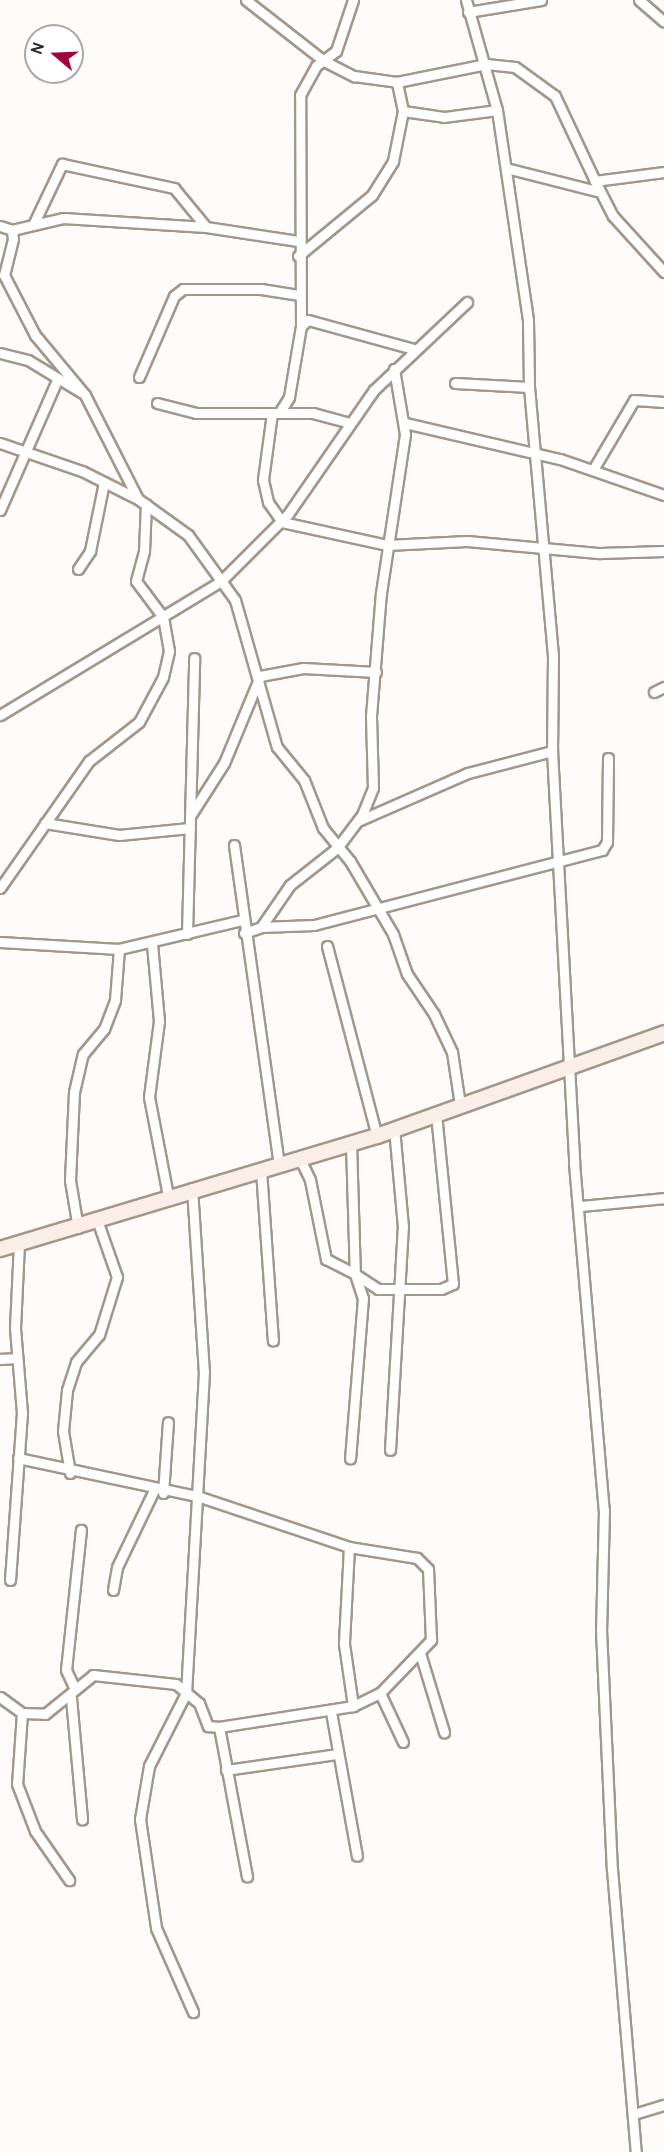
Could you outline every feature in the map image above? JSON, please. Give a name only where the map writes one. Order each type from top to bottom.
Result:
[{"type":"street","points":[[246,0],[324,61],[354,76],[397,82],[486,64],[515,67],[555,96],[596,186],[664,272]]},
{"type":"street","points":[[353,0],[336,51],[324,61],[300,95],[298,256],[301,326],[295,369],[276,411],[263,480],[268,502],[282,522],[387,545],[467,541],[546,550],[664,551]]},
{"type":"street","points":[[466,0],[486,64],[497,110],[528,321],[529,387],[546,550],[552,751],[560,860],[570,1070],[603,1510],[601,1630],[612,1869],[636,2152]]},
{"type":"street","points":[[468,12],[541,0]]},
{"type":"street","points":[[639,0],[664,22]]},
{"type":"street","points":[[298,256],[372,195],[393,161],[403,111],[397,82]]},
{"type":"street","points":[[403,111],[444,117],[497,110]]},
{"type":"street","points":[[33,225],[62,164],[174,188],[206,226]]},
{"type":"street","points":[[506,168],[596,186],[664,172]]},
{"type":"street","points":[[0,226],[12,230],[63,218],[206,226],[298,241]]},
{"type":"street","points":[[0,888],[89,761],[139,722],[151,705],[169,651],[163,616],[136,581],[144,551],[142,502],[85,395],[35,335],[2,276],[12,230]]},
{"type":"street","points":[[139,377],[174,296],[183,289],[261,289],[300,295]]},
{"type":"street","points":[[0,715],[163,616],[176,604],[221,581],[282,522],[350,423],[394,369],[413,349],[467,302]]},
{"type":"street","points":[[301,326],[308,320],[413,349]]},
{"type":"street","points":[[0,352],[58,378],[85,395]]},
{"type":"street","points":[[261,927],[290,885],[337,848],[356,822],[373,788],[376,672],[387,545],[405,423],[394,369]]},
{"type":"street","points":[[0,510],[28,452],[58,378]]},
{"type":"street","points":[[455,383],[529,387]]},
{"type":"street","points":[[594,468],[634,400],[664,402]]},
{"type":"street","points":[[157,403],[196,413],[276,411],[350,423]]},
{"type":"street","points":[[405,423],[535,456],[594,468],[664,495]]},
{"type":"street","points":[[0,443],[104,482],[142,502],[188,535],[235,600],[260,676],[277,747],[304,780],[337,848],[377,910],[452,1052],[460,1105]]},
{"type":"street","points":[[78,569],[90,551],[104,482]]},
{"type":"street","points":[[187,934],[194,658]]},
{"type":"street","points":[[260,676],[303,668],[376,672]]},
{"type":"street","points":[[191,815],[224,763],[260,676]]},
{"type":"street","points":[[654,692],[664,687]]},
{"type":"street","points":[[356,822],[468,773],[552,751]]},
{"type":"street","points":[[244,933],[261,927],[314,925],[602,850],[607,842],[608,758]]},
{"type":"street","points":[[45,823],[119,835],[190,828]]},
{"type":"street","points":[[234,845],[242,920],[279,1164]]},
{"type":"street","points":[[0,942],[118,949],[152,944],[242,920]]},
{"type":"street","points":[[152,944],[159,1021],[149,1097],[168,1196]]},
{"type":"street","points":[[327,946],[377,1136]]},
{"type":"street","points":[[78,1228],[70,1180],[74,1092],[83,1054],[104,1029],[115,1000],[118,949]]},
{"type":"street","points":[[0,1249],[78,1228],[192,1188],[377,1136],[460,1105],[570,1070],[664,1033]]},
{"type":"street","points":[[299,1157],[310,1180],[326,1259],[378,1289],[453,1284],[436,1115]]},
{"type":"street","points":[[390,1450],[403,1227],[394,1129]]},
{"type":"street","points":[[350,1458],[363,1298],[355,1274],[351,1143]]},
{"type":"street","points":[[261,1170],[273,1341]]},
{"type":"street","points":[[192,1188],[204,1372],[186,1693],[149,1766],[140,1818],[156,1928],[193,2012]]},
{"type":"street","points":[[580,1206],[664,1198]]},
{"type":"street","points":[[70,1473],[63,1431],[67,1390],[76,1362],[99,1335],[117,1277],[97,1220]]},
{"type":"street","points":[[10,1580],[18,1458],[19,1243]]},
{"type":"street","points":[[0,1359],[17,1358]]},
{"type":"street","points":[[113,1590],[117,1567],[159,1492],[168,1422]]},
{"type":"street","points":[[18,1458],[70,1473],[159,1492],[197,1496],[349,1547],[417,1558],[428,1569],[431,1641],[380,1693],[353,1706],[332,1712],[219,1727],[208,1726],[199,1703],[176,1684],[93,1676],[74,1688]]},
{"type":"street","points":[[81,1530],[66,1670],[74,1688],[71,1698],[82,1820]]},
{"type":"street","points":[[349,1547],[344,1644],[353,1706]]},
{"type":"street","points":[[420,1653],[444,1732]]},
{"type":"street","points":[[380,1693],[403,1742]]},
{"type":"street","points":[[0,1697],[22,1713],[45,1714],[71,1698]]},
{"type":"street","points":[[332,1712],[337,1754],[357,1856]]},
{"type":"street","points":[[22,1713],[17,1784],[35,1830],[69,1880]]},
{"type":"street","points":[[219,1727],[247,1876]]},
{"type":"street","points":[[226,1770],[337,1754]]},
{"type":"street","points":[[634,2114],[664,2105]]}]
